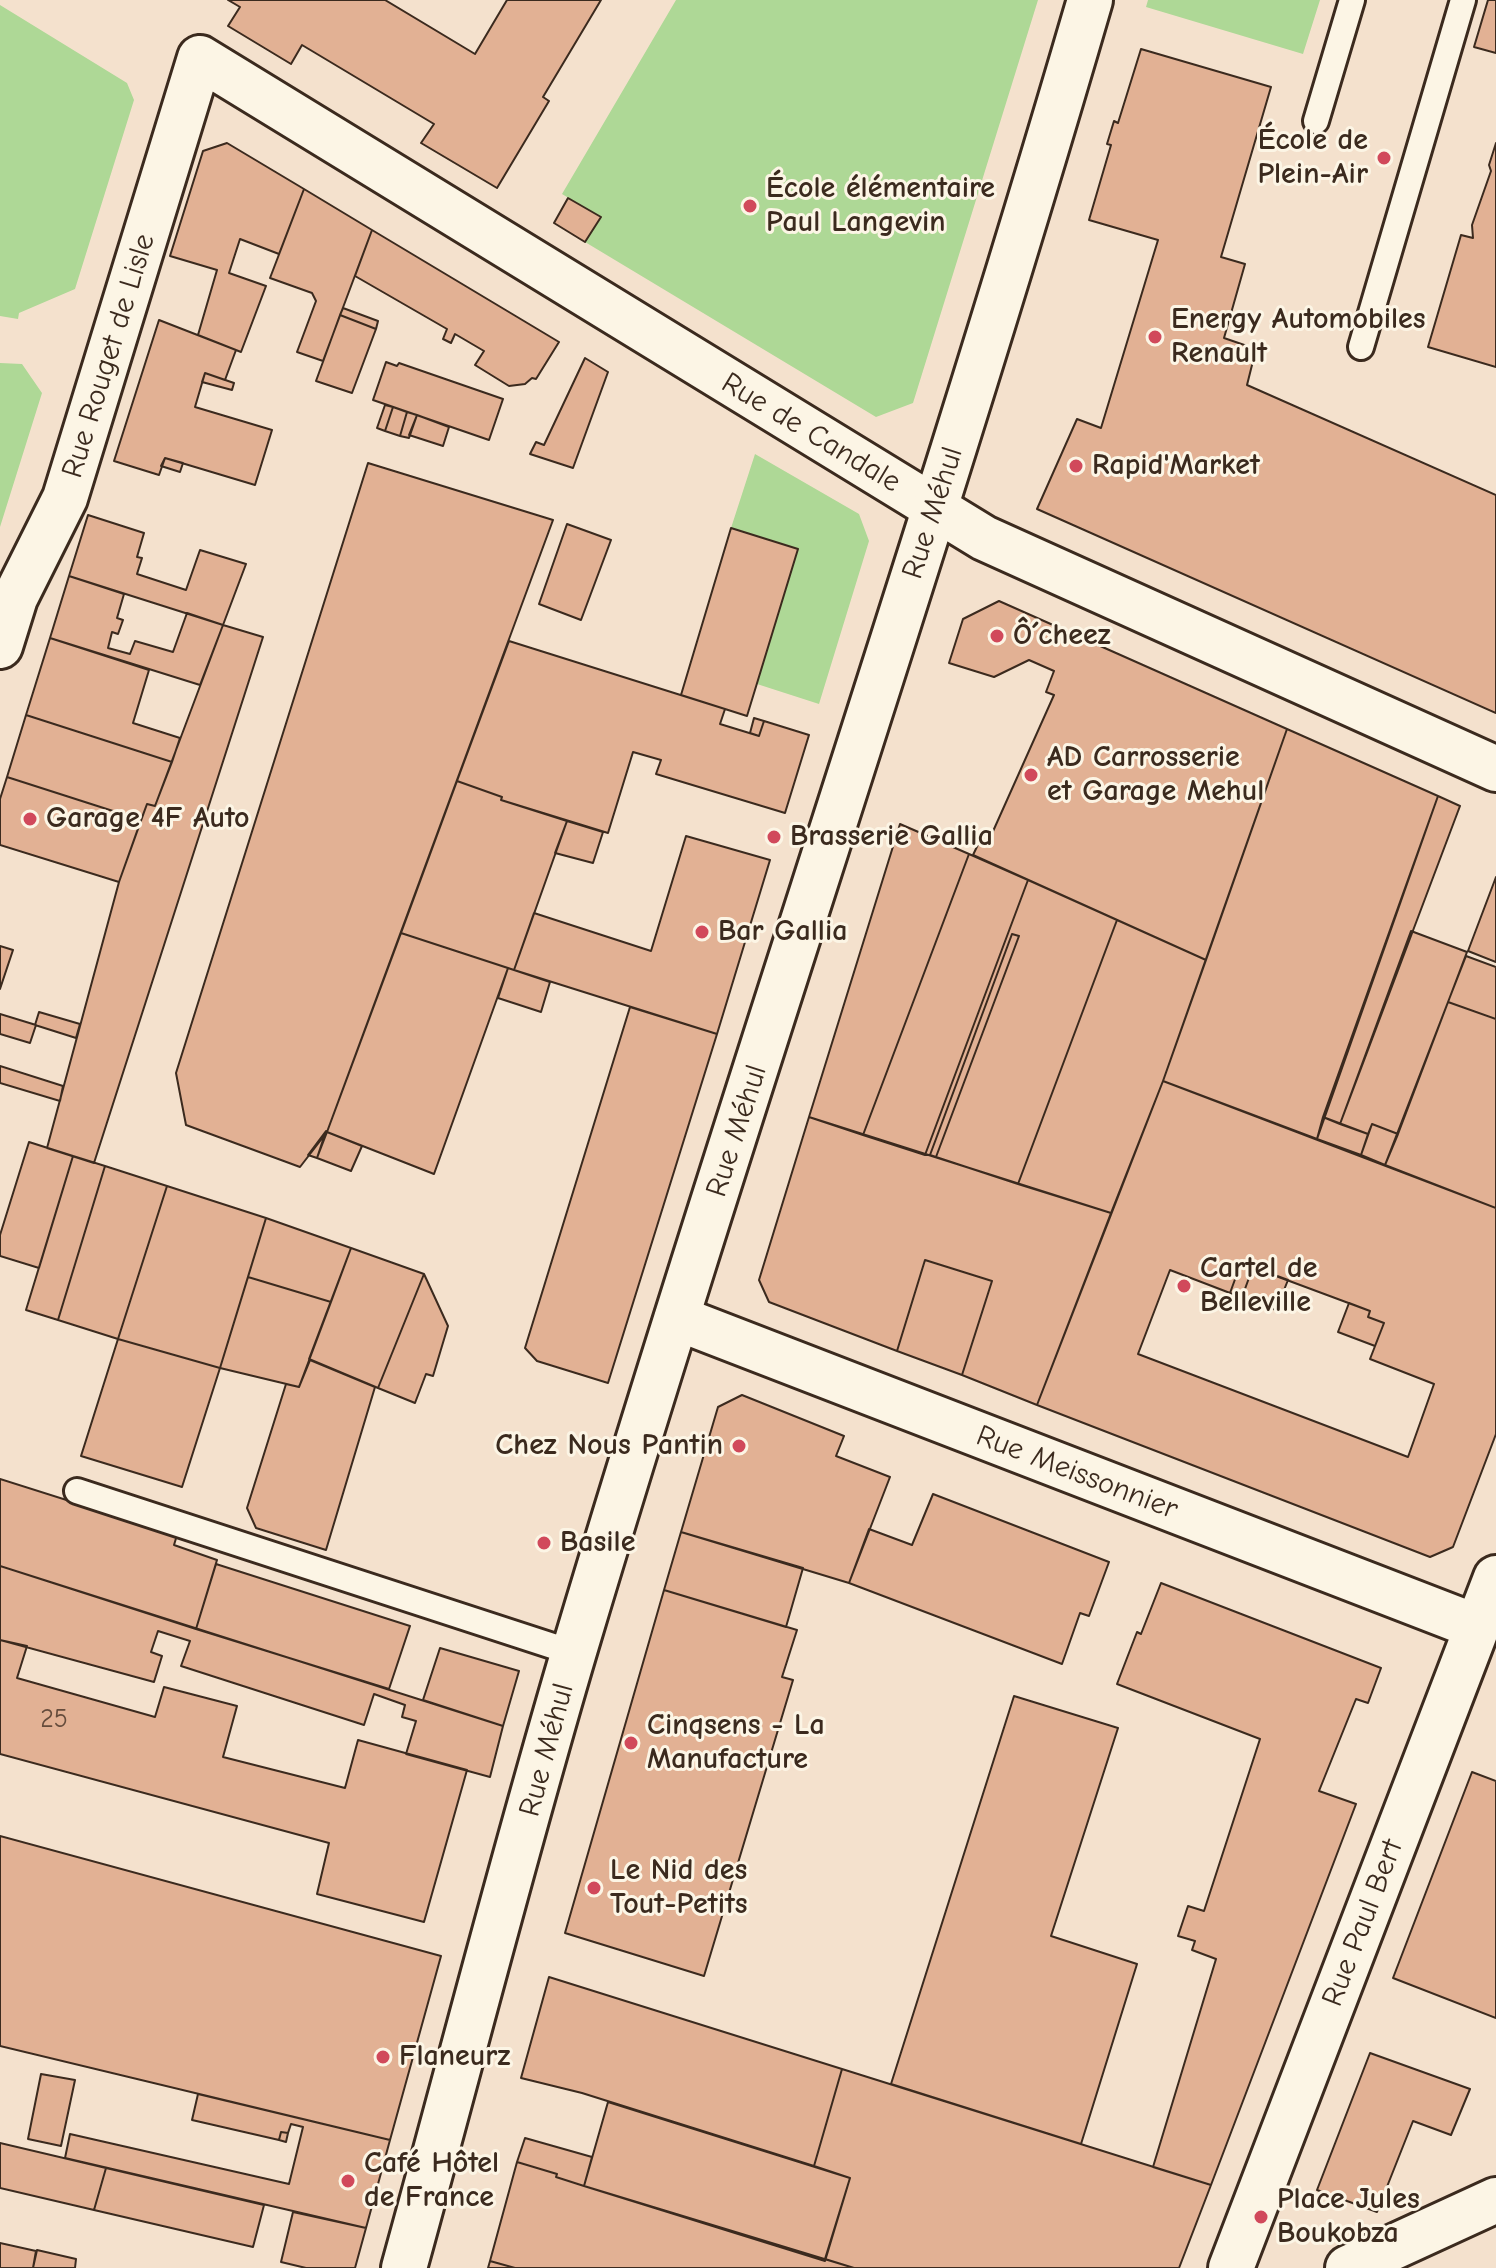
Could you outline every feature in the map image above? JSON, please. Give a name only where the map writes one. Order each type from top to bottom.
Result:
[{"type":"street","name":"Rue Méhul","points":[[404,2268],[574,1653],[1039,173],[1090,0]]},
{"type":"street","name":"Rue de Candale","points":[[200,58],[984,538],[1496,769]]},
{"type":"street","name":"Rue Rouget de Lisle","points":[[0,646],[15,598],[65,498],[200,58]]},
{"type":"street","name":"Rue Meissonnier","points":[[677,1318],[1477,1627]]},
{"type":"street","name":"Rue Paul Bert","points":[[1231,2268],[1496,1578]]},
{"type":"street","points":[[1348,2268],[1496,2200]]},
{"type":"lane","points":[[1316,121],[1352,0]]},
{"type":"lane","points":[[1361,347],[1463,0]]},
{"type":"lane","points":[[77,1491],[574,1653]]},
{"type":"green space","name":"École élémentaire Paul Langevin","points":[[676,0],[1038,0],[913,403],[876,417],[585,242],[600,217],[562,194]]},
{"type":"green space","points":[[1148,0],[1320,0],[1303,54],[1146,7]]},
{"type":"green space","points":[[0,5],[127,83],[134,100],[75,289],[19,313],[18,319],[0,316]]},
{"type":"green space","points":[[0,363],[22,364],[42,393],[0,527]]},
{"type":"green space","points":[[755,454],[859,514],[869,541],[819,704],[757,684],[798,549],[731,528]]},
{"type":"building","points":[[228,0],[385,0],[475,54],[507,0],[601,0],[543,97],[549,101],[497,188],[421,143],[434,124],[302,45],[291,64],[228,26],[240,7]]},
{"type":"building","points":[[1488,0],[1496,0],[1496,53],[1474,47]]},
{"type":"building","points":[[1141,49],[1271,87],[1221,257],[1245,264],[1224,338],[1256,349],[1247,385],[1496,495],[1496,713],[1037,509],[1077,419],[1101,428],[1158,240],[1089,220],[1111,145],[1107,144],[1114,121],[1118,123]]},
{"type":"building","points":[[227,143],[304,189],[279,254],[240,239],[229,273],[266,286],[241,352],[198,335],[217,270],[170,256],[203,151]]},
{"type":"building","points":[[1496,143],[1496,367],[1428,347],[1461,235],[1473,238],[1472,225],[1491,171],[1489,165]]},
{"type":"building","points":[[304,189],[372,230],[323,361],[297,352],[316,301],[312,293],[270,278]]},
{"type":"building","points":[[568,198],[601,217],[585,242],[554,223]]},
{"type":"building","points":[[372,230],[559,342],[536,379],[509,386],[475,365],[484,351],[455,334],[451,343],[443,339],[447,329],[355,276]]},
{"type":"building","points":[[343,308],[378,321],[376,329],[340,315]]},
{"type":"building","points":[[340,315],[376,329],[352,393],[316,381]]},
{"type":"building","points":[[159,320],[236,350],[225,380],[205,373],[195,407],[272,430],[255,485],[165,458],[159,475],[114,461]]},
{"type":"building","points":[[585,358],[608,372],[573,468],[530,454],[536,442],[544,445]]},
{"type":"building","points":[[386,362],[397,366],[399,363],[503,399],[489,440],[373,400]]},
{"type":"building","points":[[205,373],[234,383],[232,390],[202,382]]},
{"type":"building","points":[[385,405],[393,407],[385,431],[377,428]]},
{"type":"building","points":[[393,407],[407,412],[400,436],[385,431]]},
{"type":"building","points":[[407,412],[417,415],[409,438],[400,436]]},
{"type":"building","points":[[417,415],[449,427],[443,446],[409,435]]},
{"type":"building","points":[[165,458],[183,463],[180,472],[161,466]]},
{"type":"building","points":[[368,463],[553,520],[327,1132],[300,1167],[186,1125],[176,1073]]},
{"type":"building","points":[[88,515],[144,533],[137,557],[142,558],[137,574],[186,590],[200,550],[246,564],[223,625],[69,576]]},
{"type":"building","points":[[567,524],[611,540],[581,620],[539,604]]},
{"type":"building","points":[[731,528],[798,549],[747,716],[681,695]]},
{"type":"building","points":[[69,576],[124,594],[117,618],[123,620],[118,634],[112,632],[108,648],[130,654],[135,641],[173,652],[187,613],[223,625],[200,685],[50,638]]},
{"type":"building","points":[[999,601],[1287,729],[1206,960],[973,855],[983,834],[990,838],[1054,695],[1046,692],[1054,671],[1029,660],[994,677],[949,663],[963,619]]},
{"type":"building","points":[[223,625],[263,637],[94,1163],[47,1148],[119,882],[147,804],[155,806]]},
{"type":"building","points":[[50,638],[149,670],[133,723],[180,738],[172,762],[26,715]]},
{"type":"building","points":[[509,641],[725,709],[720,724],[759,736],[764,721],[809,735],[785,813],[656,774],[661,760],[633,752],[608,833],[501,800],[502,797],[457,781]]},
{"type":"building","points":[[26,715],[172,762],[155,806],[147,804],[141,820],[7,777]]},
{"type":"building","points":[[754,718],[764,721],[759,736],[750,733]]},
{"type":"building","points":[[1287,729],[1438,796],[1317,1139],[1163,1081]]},
{"type":"building","points":[[7,777],[141,820],[119,882],[0,845],[0,799]]},
{"type":"building","points":[[457,781],[502,797],[501,800],[567,821],[514,970],[401,933]]},
{"type":"building","points":[[1438,796],[1460,806],[1340,1124],[1323,1117]]},
{"type":"building","points":[[567,821],[603,832],[593,863],[555,853]]},
{"type":"building","points":[[900,824],[969,854],[863,1135],[809,1117]]},
{"type":"building","name":"Bar Gallia","points":[[686,836],[770,860],[717,1034],[514,970],[534,913],[651,951]]},
{"type":"building","points":[[969,854],[1028,880],[925,1155],[863,1135]]},
{"type":"building","points":[[1496,877],[1496,962],[1468,951]]},
{"type":"building","points":[[1028,880],[1117,920],[1018,1184],[936,1157],[1019,936],[1012,934],[930,1155],[925,1155]]},
{"type":"building","points":[[1117,920],[1206,960],[1111,1213],[1018,1184]]},
{"type":"building","points":[[1411,931],[1467,952],[1398,1134],[1372,1124],[1368,1134],[1340,1124]]},
{"type":"building","points":[[401,933],[508,968],[434,1174],[327,1132]]},
{"type":"building","points":[[1012,934],[1019,936],[936,1157],[930,1155]]},
{"type":"building","points":[[0,946],[13,950],[0,989]]},
{"type":"building","points":[[1466,956],[1496,967],[1496,1019],[1448,1002]]},
{"type":"building","points":[[508,968],[550,982],[541,1012],[498,998]]},
{"type":"building","points":[[1448,1002],[1496,1019],[1496,1208],[1385,1165]]},
{"type":"building","points":[[630,1007],[717,1034],[608,1383],[537,1361],[525,1348]]},
{"type":"building","points":[[39,1012],[80,1024],[76,1038],[35,1025]]},
{"type":"building","points":[[0,1014],[36,1025],[30,1043],[0,1034]]},
{"type":"building","points":[[0,1066],[63,1086],[60,1101],[0,1083]]},
{"type":"building","points":[[1163,1081],[1496,1208],[1496,1434],[1453,1547],[1430,1557],[1037,1405]],"holes":[[[1241,1263],[1370,1311],[1368,1317],[1384,1323],[1370,1359],[1434,1384],[1408,1457],[1138,1354],[1170,1270],[1230,1293]]]},
{"type":"building","points":[[809,1117],[1111,1213],[1037,1405],[962,1375],[992,1281],[925,1260],[897,1351],[769,1302],[759,1280]]},
{"type":"building","points":[[1323,1117],[1368,1134],[1361,1155],[1317,1139]]},
{"type":"building","points":[[1372,1124],[1398,1134],[1385,1165],[1361,1155]]},
{"type":"building","points":[[326,1131],[317,1158],[308,1155]]},
{"type":"building","points":[[327,1132],[362,1146],[351,1171],[317,1158]]},
{"type":"building","points":[[29,1142],[73,1156],[39,1268],[0,1256],[0,1235]]},
{"type":"building","points":[[73,1156],[105,1166],[58,1320],[26,1310]]},
{"type":"building","points":[[105,1166],[167,1186],[118,1339],[58,1320]]},
{"type":"building","points":[[167,1186],[266,1218],[220,1368],[118,1339]]},
{"type":"building","points":[[266,1218],[351,1248],[331,1302],[248,1277]]},
{"type":"building","points":[[351,1248],[424,1274],[378,1388],[309,1359]]},
{"type":"building","points":[[925,1260],[992,1281],[962,1375],[897,1351]]},
{"type":"building","points":[[1241,1263],[1253,1267],[1242,1297],[1230,1293]]},
{"type":"building","points":[[1253,1267],[1288,1280],[1276,1310],[1242,1297]]},
{"type":"building","points":[[424,1274],[448,1326],[433,1376],[426,1374],[415,1403],[378,1388]]},
{"type":"building","points":[[248,1277],[331,1302],[299,1387],[220,1368]]},
{"type":"building","points":[[1349,1303],[1370,1311],[1368,1317],[1384,1323],[1375,1346],[1338,1332]]},
{"type":"building","points":[[118,1339],[220,1368],[182,1487],[81,1456]]},
{"type":"building","points":[[310,1360],[375,1387],[326,1550],[256,1528],[247,1508],[286,1384],[299,1387]]},
{"type":"building","points":[[742,1395],[844,1436],[836,1456],[890,1477],[849,1583],[681,1532],[718,1407]]},
{"type":"building","points":[[0,1479],[177,1535],[174,1545],[217,1560],[196,1629],[0,1566]]},
{"type":"building","points":[[933,1494],[1109,1562],[1089,1616],[1080,1613],[1062,1664],[849,1583],[869,1529],[912,1545]]},
{"type":"building","points":[[681,1532],[803,1568],[786,1627],[664,1590]]},
{"type":"building","points":[[216,1564],[410,1626],[389,1689],[196,1629]]},
{"type":"building","points":[[0,1566],[503,1726],[490,1777],[406,1754],[416,1721],[402,1717],[405,1705],[374,1694],[364,1725],[181,1666],[190,1641],[158,1631],[151,1652],[162,1656],[154,1682],[0,1640]]},
{"type":"building","points":[[1161,1583],[1381,1668],[1368,1703],[1356,1699],[1319,1791],[1356,1804],[1211,2185],[1153,2167],[1216,1959],[1192,1950],[1195,1941],[1178,1936],[1188,1906],[1204,1911],[1260,1739],[1117,1684],[1137,1632],[1141,1634]]},
{"type":"building","points":[[664,1590],[797,1630],[782,1677],[793,1680],[704,1976],[565,1933]]},
{"type":"building","points":[[0,1640],[27,1646],[17,1678],[155,1717],[164,1687],[237,1706],[223,1757],[345,1788],[358,1740],[467,1770],[424,1922],[317,1894],[329,1843],[0,1754]]},
{"type":"building","points":[[440,1648],[519,1671],[503,1726],[423,1700]]},
{"type":"building","points":[[1014,1696],[1118,1728],[1051,1936],[1137,1964],[1081,2144],[891,2084]]},
{"type":"building","points":[[1472,1772],[1496,1781],[1496,2018],[1393,1978]]},
{"type":"building","points":[[0,1836],[441,1956],[390,2140],[0,2046]]},
{"type":"building","points":[[549,1977],[842,2069],[814,2166],[582,2093],[521,2078]]},
{"type":"building","points":[[1370,2053],[1470,2089],[1451,2135],[1413,2121],[1377,2212],[1317,2190]]},
{"type":"building","points":[[842,2069],[1211,2185],[1179,2268],[854,2268],[825,2259],[850,2178],[814,2166]]},
{"type":"building","points":[[41,2074],[75,2080],[61,2146],[28,2139]]},
{"type":"building","points":[[198,2094],[390,2140],[366,2228],[65,2158],[70,2134],[289,2184],[303,2127],[291,2124],[288,2133],[281,2132],[279,2140],[192,2120]]},
{"type":"building","points":[[608,2102],[850,2178],[825,2261],[584,2186]]},
{"type":"building","points":[[281,2132],[288,2133],[286,2142],[279,2140]]},
{"type":"building","points":[[525,2138],[592,2157],[584,2186],[517,2162]]},
{"type":"building","points":[[0,2143],[106,2168],[94,2210],[0,2188]]},
{"type":"building","points":[[517,2162],[584,2186],[854,2268],[515,2268],[490,2261]]},
{"type":"building","points":[[106,2168],[264,2205],[253,2247],[94,2210]]},
{"type":"building","points":[[293,2212],[366,2228],[355,2268],[306,2268],[281,2262]]},
{"type":"building","points":[[0,2243],[36,2251],[33,2268],[0,2268]]},
{"type":"building","points":[[37,2250],[76,2259],[75,2268],[33,2268]]},
{"type":"building","points":[[490,2261],[515,2268],[488,2268]]},
{"type":"place","name":"École de Plein-Air","points":[[1384,158]]},
{"type":"place","name":"École élémentaire Paul Langevin","points":[[750,206]]},
{"type":"place","name":"Energy Automobiles Renault","points":[[1155,337]]},
{"type":"place","name":"Rapid'Market","points":[[1076,466]]},
{"type":"place","name":"Ô´cheez","points":[[997,636]]},
{"type":"place","name":"AD Carrosserie et Garage Mehul","points":[[1031,775]]},
{"type":"place","name":"Garage 4F Auto","points":[[30,819]]},
{"type":"place","name":"Brasserie Gallia","points":[[774,837]]},
{"type":"place","name":"Bar Gallia","points":[[702,932]]},
{"type":"place","name":"Cartel de Belleville","points":[[1184,1286]]},
{"type":"place","name":"Chez Nous Pantin","points":[[739,1446]]},
{"type":"place","name":"Basile","points":[[544,1543]]},
{"type":"place","name":"Cinqsens - La Manufacture","points":[[631,1743]]},
{"type":"place","name":"Le Nid des Tout-Petits","points":[[594,1888]]},
{"type":"place","name":"Flaneurz","points":[[383,2057]]},
{"type":"place","name":"Café Hôtel de France","points":[[348,2181]]},
{"type":"place","name":"Place Jules Boukobza","points":[[1261,2217]]}]
